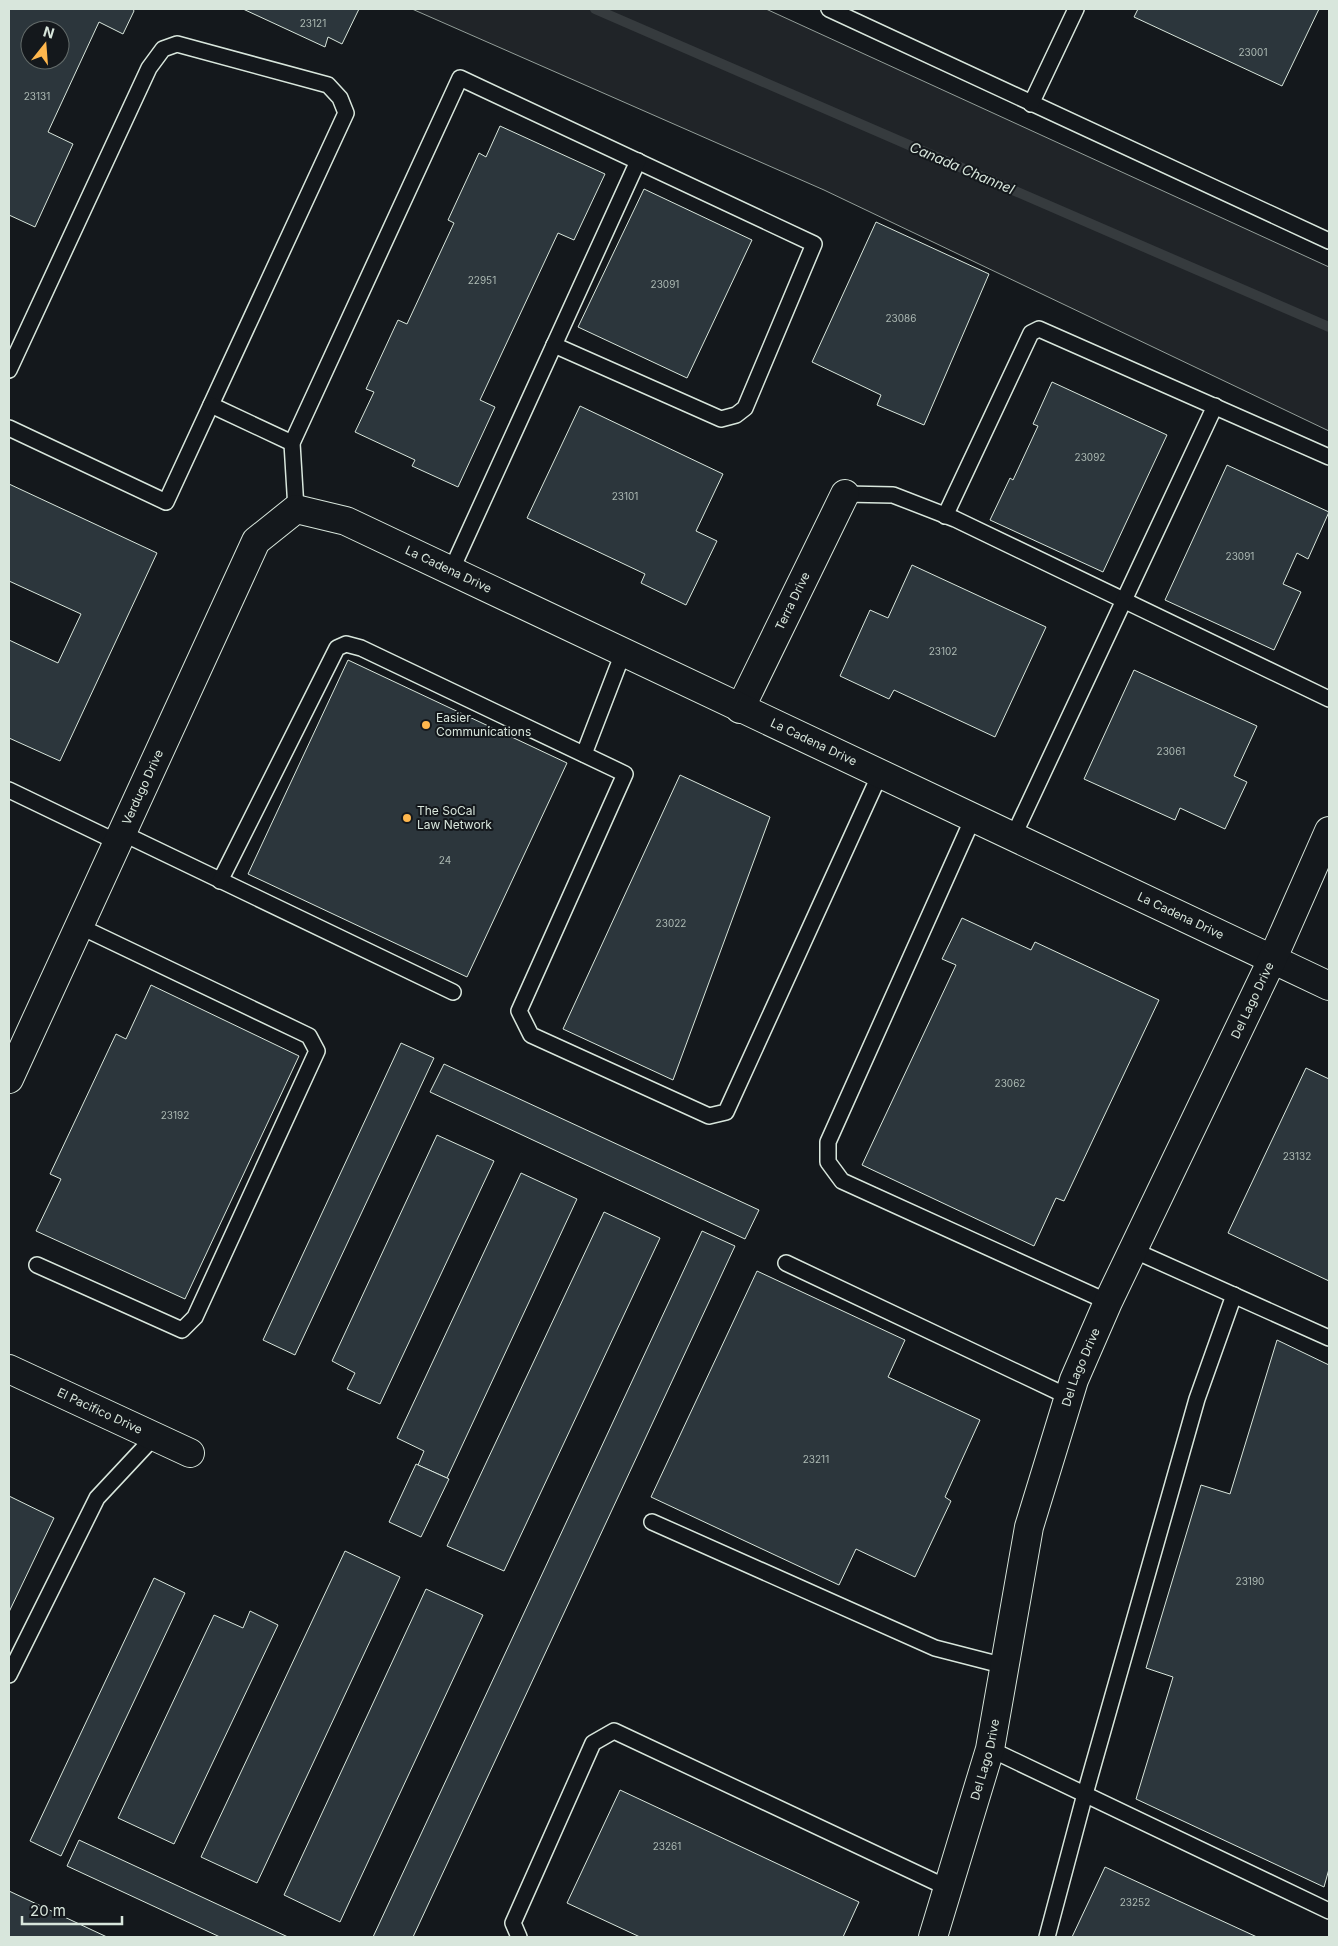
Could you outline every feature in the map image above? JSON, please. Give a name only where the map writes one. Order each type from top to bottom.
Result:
[{"type":"street","name":"Terra Drive","points":[[740,708],[845,494]]},
{"type":"street","name":"La Cadena Drive","points":[[296,509],[346,521],[1329,986]]},
{"type":"street","name":"Verdugo Drive","points":[[9,1078],[256,541],[296,509]]},
{"type":"street","name":"Del Lago Drive","points":[[934,1937],[990,1749],[1029,1527],[1069,1396],[1108,1302],[1272,960],[1329,831]]},
{"type":"street","name":"El Pacifico Drive","points":[[9,1370],[190,1453]]},
{"type":"lane","points":[[829,9],[1329,241]]},
{"type":"lane","points":[[1031,104],[1076,9]]},
{"type":"lane","points":[[9,370],[150,68],[163,49],[177,44],[328,85],[340,98],[346,113],[166,502],[9,428]]},
{"type":"lane","points":[[296,509],[292,443],[460,78],[814,244],[745,408],[736,415],[721,419],[554,345]]},
{"type":"lane","points":[[451,571],[638,161]]},
{"type":"lane","points":[[945,516],[1031,333],[1039,329],[1329,457]]},
{"type":"lane","points":[[210,405],[292,443]]},
{"type":"lane","points":[[1013,837],[1215,406]]},
{"type":"lane","points":[[845,494],[893,496],[945,516],[1329,699]]},
{"type":"lane","points":[[220,881],[337,648],[346,644],[361,648],[584,754],[625,774],[519,1011],[531,1035],[709,1116],[726,1112],[880,774]]},
{"type":"lane","points":[[584,754],[623,653]]},
{"type":"lane","points":[[9,790],[220,881],[453,992]]},
{"type":"lane","points":[[974,818],[828,1142],[828,1162],[842,1181],[1108,1302]]},
{"type":"lane","points":[[37,1266],[182,1330],[195,1317],[318,1051],[310,1036],[79,926]]},
{"type":"lane","points":[[1133,1250],[1329,1338]]},
{"type":"lane","points":[[786,1263],[1069,1396]]},
{"type":"lane","points":[[1047,1937],[1085,1794],[1197,1399],[1234,1295]]},
{"type":"lane","points":[[9,1675],[97,1498],[154,1437]]},
{"type":"lane","points":[[652,1522],[935,1648],[1005,1666]]},
{"type":"lane","points":[[519,1937],[513,1923],[592,1743],[614,1731],[948,1888]]},
{"type":"lane","points":[[990,1749],[1329,1911]]},
{"type":"shaded area","points":[[412,9],[766,9],[1329,267],[1329,431],[824,190]]},
{"type":"building","points":[[9,9],[133,9],[134,11],[123,34],[99,22],[48,132],[73,144],[35,227],[9,215]]},
{"type":"building","points":[[243,9],[359,9],[342,44],[328,37],[325,47]]},
{"type":"building","points":[[1138,9],[1319,9],[1282,86],[1134,17]]},
{"type":"building","points":[[500,126],[605,174],[574,240],[558,233],[480,400],[495,407],[458,487],[412,466],[415,460],[355,432],[374,392],[366,389],[398,320],[407,324],[454,223],[448,220],[479,153],[486,157]]},
{"type":"building","points":[[644,189],[752,240],[687,378],[578,327]]},
{"type":"building","points":[[876,222],[989,274],[924,425],[877,405],[881,395],[812,362]]},
{"type":"building","points":[[1052,382],[1167,435],[1103,572],[990,520],[1010,478],[1013,480],[1038,426],[1033,424]]},
{"type":"building","points":[[580,406],[723,474],[696,531],[717,541],[686,605],[641,583],[645,574],[527,518]]},
{"type":"building","points":[[1227,465],[1329,512],[1308,559],[1297,553],[1283,584],[1301,592],[1274,650],[1165,600]]},
{"type":"building","points":[[9,484],[157,553],[60,761],[9,738],[9,640],[58,663],[81,614],[9,581]]},
{"type":"building","points":[[912,565],[1046,627],[995,737],[894,690],[889,699],[840,676],[870,610],[888,618]]},
{"type":"building","name":"The SoCal Law Network","points":[[348,660],[567,763],[467,977],[248,874]]},
{"type":"building","points":[[1134,670],[1257,726],[1234,776],[1247,782],[1225,829],[1180,808],[1175,820],[1084,779]]},
{"type":"building","points":[[680,775],[770,817],[673,1080],[563,1029]]},
{"type":"building","points":[[962,918],[1031,950],[1035,942],[1159,1000],[1064,1201],[1056,1198],[1034,1246],[862,1165],[956,965],[942,959]]},
{"type":"building","points":[[151,985],[299,1056],[185,1299],[36,1231],[61,1179],[50,1174],[116,1034],[126,1039]]},
{"type":"building","points":[[401,1043],[434,1058],[295,1355],[263,1340]]},
{"type":"building","points":[[444,1064],[759,1210],[745,1239],[430,1092]]},
{"type":"building","points":[[1306,1068],[1329,1079],[1329,1281],[1228,1233]]},
{"type":"building","points":[[437,1135],[494,1161],[380,1404],[347,1389],[355,1373],[332,1361]]},
{"type":"building","points":[[521,1173],[577,1199],[447,1478],[418,1465],[424,1451],[397,1438]]},
{"type":"building","points":[[604,1212],[660,1238],[504,1571],[447,1546]]},
{"type":"building","points":[[702,1231],[735,1246],[413,1937],[373,1937]]},
{"type":"building","points":[[757,1271],[905,1340],[888,1377],[980,1420],[945,1497],[951,1501],[915,1577],[856,1549],[839,1585],[651,1497]]},
{"type":"building","points":[[1277,1340],[1329,1365],[1329,1869],[1324,1887],[1136,1799],[1173,1677],[1146,1668],[1201,1485],[1230,1494]]},
{"type":"building","points":[[416,1464],[449,1479],[421,1537],[389,1522]]},
{"type":"building","points":[[9,1496],[54,1518],[9,1612]]},
{"type":"building","points":[[345,1551],[400,1577],[257,1883],[201,1857]]},
{"type":"building","points":[[154,1578],[185,1593],[61,1856],[30,1841]]},
{"type":"building","points":[[426,1589],[483,1615],[340,1922],[284,1895]]},
{"type":"building","points":[[250,1611],[278,1625],[174,1844],[118,1818],[214,1615],[243,1628]]},
{"type":"building","points":[[620,1790],[859,1902],[843,1937],[640,1937],[567,1903]]},
{"type":"building","points":[[79,1840],[288,1937],[220,1937],[67,1866]]},
{"type":"building","points":[[1105,1867],[1257,1937],[1072,1937]]},
{"type":"building","points":[[9,1891],[107,1937],[9,1937]]},
{"type":"waterway","name":"Canada Channel","points":[[595,9],[1329,327]]},
{"type":"place","name":"Easier Communications","points":[[426,725]]},
{"type":"place","name":"The SoCal Law Network","points":[[407,818]]}]
